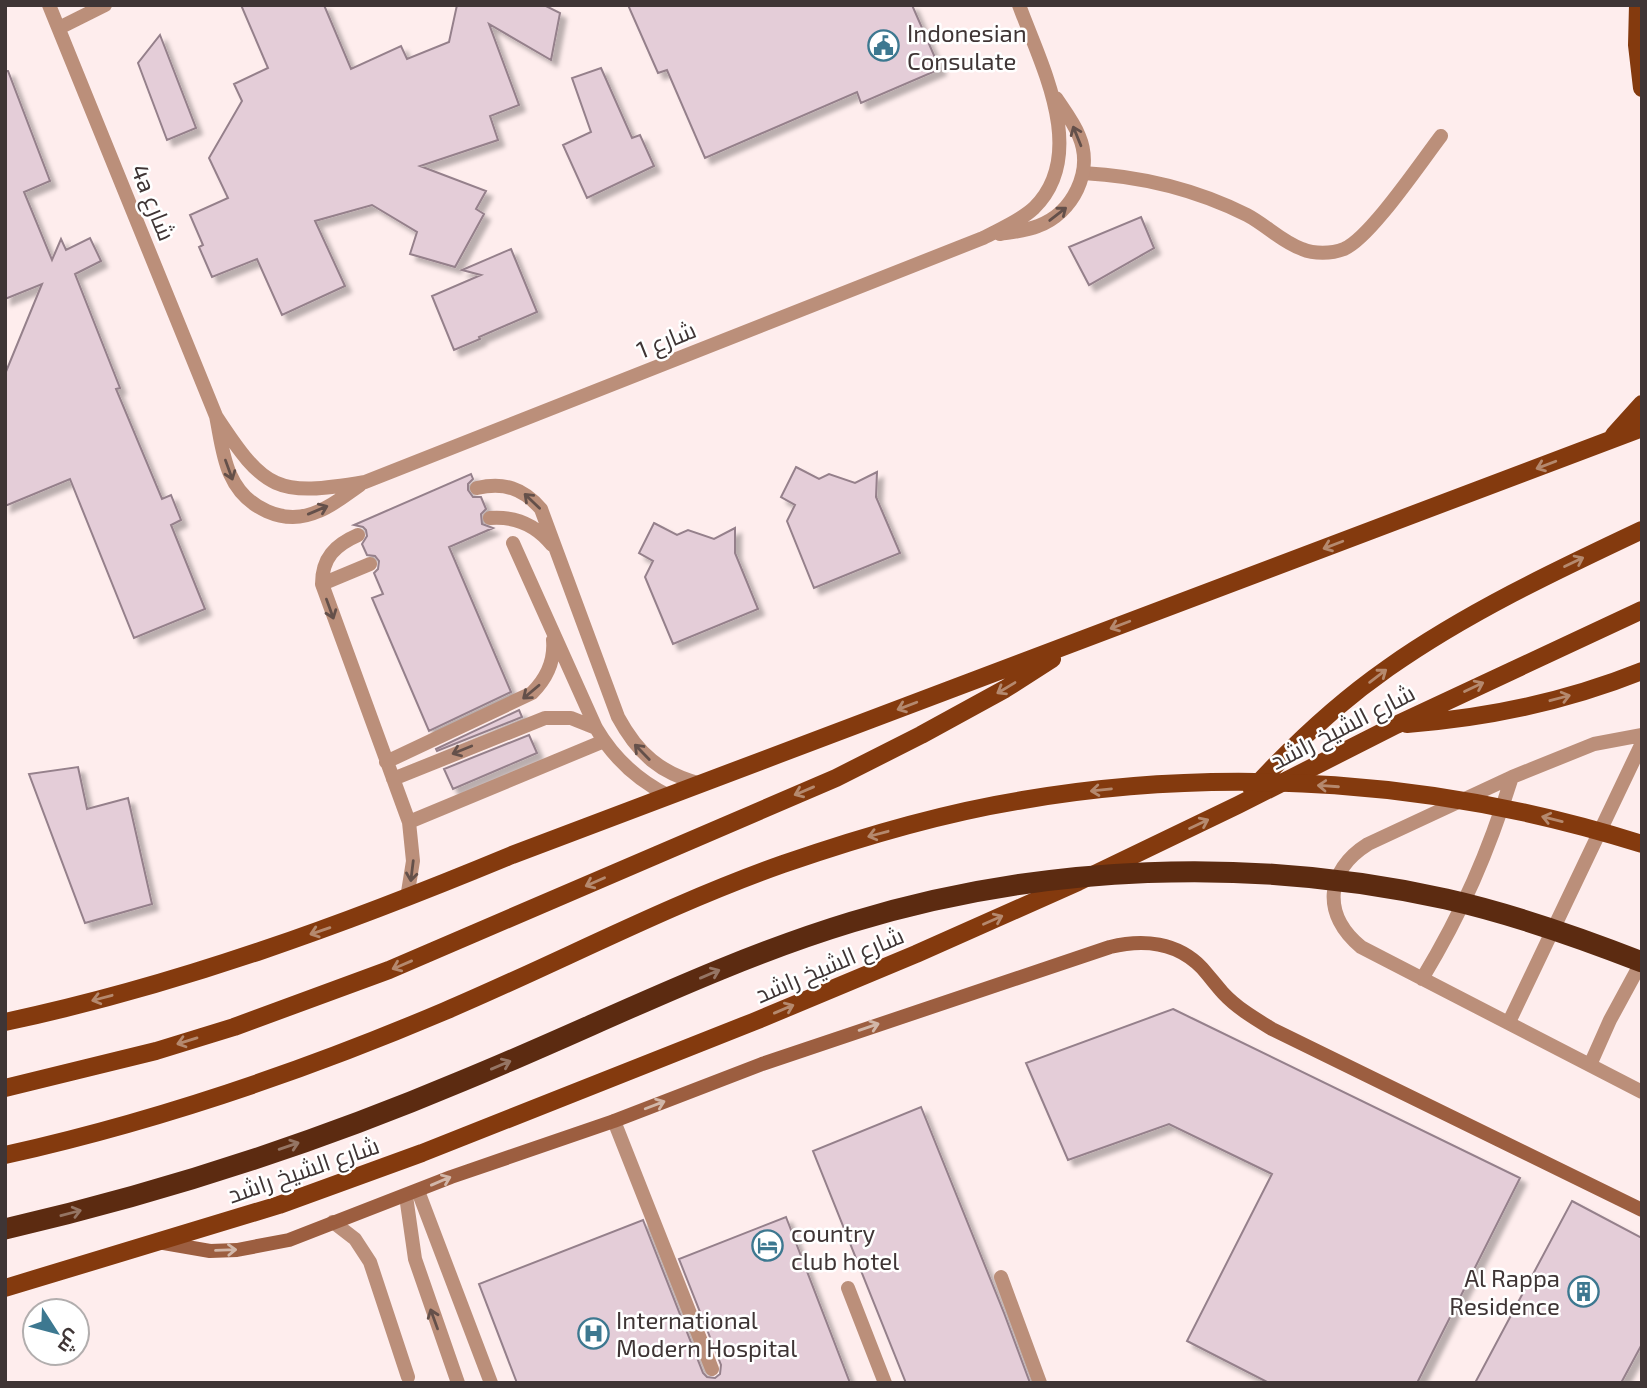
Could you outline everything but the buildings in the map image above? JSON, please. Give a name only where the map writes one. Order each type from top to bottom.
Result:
[{"type":"highway","points":[[5,1229],[146,1193],[354,1124],[469,1079],[741,960],[798,939],[902,908],[983,891],[1054,880],[1149,873],[1268,873],[1328,879],[1401,890],[1496,912],[1576,937],[1642,962]]},
{"type":"main road","points":[[1638,5],[1637,45],[1642,88]]},
{"type":"main road","points":[[1609,440],[1642,404]]},
{"type":"main road","points":[[5,1022],[233,960],[407,898],[512,855],[1642,428]]},
{"type":"main road","points":[[1238,805],[1309,733],[1387,669],[1473,615],[1561,568],[1642,530]]},
{"type":"main road","name":"شارع الشيخ راشد","points":[[5,1288],[279,1205],[422,1153],[753,1023],[966,932],[1238,805],[1396,724],[1642,610]]},
{"type":"main road","points":[[5,1088],[156,1051],[234,1027],[312,1000],[465,939],[836,778],[921,736],[1005,689],[1085,638]]},
{"type":"main road","points":[[1396,724],[1517,709],[1596,688],[1642,671]]},
{"type":"main road","points":[[5,1156],[131,1122],[345,1050],[478,996],[700,895],[783,864],[945,816],[1023,800],[1102,789],[1176,784],[1250,782],[1324,785],[1471,802],[1544,817],[1642,844]]},
{"type":"main road","points":[[158,1242],[211,1251],[237,1250],[289,1240],[451,1177],[614,1121],[762,1063],[1110,947],[1142,942],[1165,946],[1187,956],[1200,966],[1237,1007],[1272,1029],[1642,1210]]},
{"type":"street","name":"4a شارع","points":[[49,5],[216,416],[229,471],[237,488],[249,501],[264,511]]},
{"type":"street","points":[[59,28],[104,5]]},
{"type":"street","points":[[1020,5],[1050,88],[1079,136],[1083,173],[1153,180],[1219,201],[1251,217],[1304,250],[1331,253],[1343,249],[1365,233],[1441,136]]},
{"type":"street","name":"شارع 1","points":[[264,511],[300,517],[318,512],[366,482],[983,238],[1032,210],[1053,181],[1061,146],[1050,88]]},
{"type":"street","name":"شارع 1","points":[[983,238],[1038,226],[1054,218],[1068,206],[1078,190],[1083,173]]},
{"type":"street","name":"4a شارع","points":[[216,416],[246,461],[275,483]]},
{"type":"street","name":"شارع 1","points":[[275,483],[310,490],[366,482]]},
{"type":"street","points":[[477,488],[491,485],[520,490],[532,498],[541,509],[618,717],[627,734],[638,749],[667,772],[701,784]]},
{"type":"street","points":[[490,518],[501,517],[525,522],[545,536],[558,555]]},
{"type":"street","points":[[358,535],[338,545],[330,553],[322,573],[322,584],[409,822],[414,861],[407,898]]},
{"type":"street","points":[[513,542],[596,728],[614,755],[639,779],[669,796]]},
{"type":"street","points":[[322,584],[370,564]]},
{"type":"street","points":[[386,762],[532,693],[546,677],[550,667],[554,645],[552,632]]},
{"type":"street","points":[[393,779],[545,718],[571,718],[596,728]]},
{"type":"street","points":[[1642,735],[1594,744],[1512,777],[1368,844],[1355,852],[1344,864],[1336,878],[1333,894],[1334,910],[1340,924],[1349,937],[1361,947],[1642,1092]]},
{"type":"street","points":[[409,822],[604,741]]},
{"type":"street","points":[[1509,1022],[1642,743]]},
{"type":"street","points":[[1422,979],[1475,881],[1512,777]]},
{"type":"street","points":[[1590,1065],[1610,1020],[1642,962]]},
{"type":"street","points":[[614,1121],[712,1368]]},
{"type":"street","points":[[412,1194],[411,1238],[418,1270],[458,1383]]},
{"type":"street","points":[[412,1194],[491,1383]]},
{"type":"street","points":[[333,1222],[355,1239],[370,1262],[408,1377]]},
{"type":"street","points":[[1001,1278],[1040,1383]]},
{"type":"street","points":[[848,1288],[885,1383]]},
{"type":"place","name":"Indonesian Consulate","points":[[884,46]]},
{"type":"place","name":"country club hotel","points":[[768,1246]]},
{"type":"place","name":"Al Rappa Residence","points":[[1583,1291]]},
{"type":"place","name":"International Modern Hospital","points":[[593,1333]]}]
